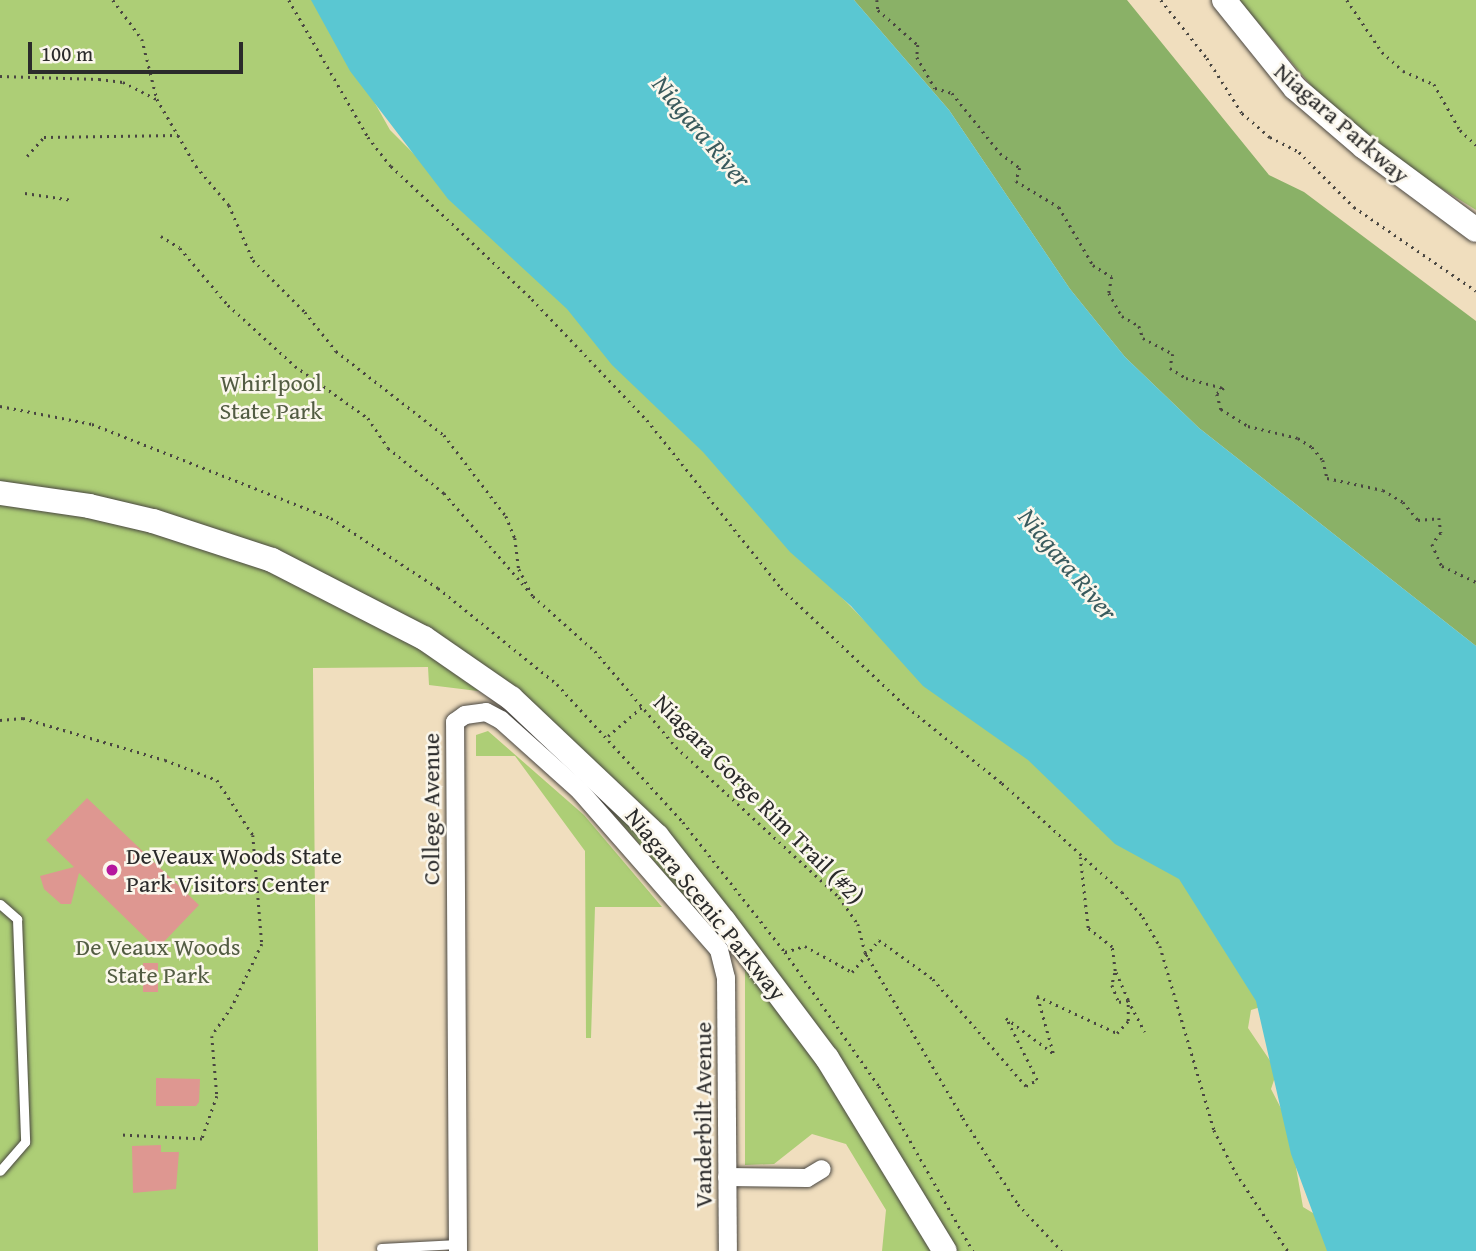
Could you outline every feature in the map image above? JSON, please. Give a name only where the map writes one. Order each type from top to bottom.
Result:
[{"type":"main road","name":"Niagara Parkway","points":[[1224,0],[1295,88],[1364,147],[1476,230]]},
{"type":"main road","name":"Niagara Scenic Parkway","points":[[0,493],[153,521],[272,560],[424,638],[511,698],[657,836],[716,910],[827,1058],[945,1251]]},
{"type":"street","name":"College Avenue","points":[[458,1247],[455,722],[465,715],[486,712],[501,720],[580,791],[719,950],[726,978]]},
{"type":"street","name":"Vanderbilt Avenue","points":[[726,978],[728,1251]]},
{"type":"street","points":[[727,1177],[807,1178],[822,1169]]},
{"type":"lane","points":[[0,904],[17,919],[25,1142],[0,1171]]},
{"type":"lane","points":[[381,1248],[458,1247]]},
{"type":"path","name":"Niagara Gorge Rim Trail (#2)","points":[[113,0],[142,39],[157,99],[196,166],[229,205],[253,260],[305,312],[336,351],[444,435],[506,516],[515,538],[519,569],[533,596],[595,651],[676,747],[839,897],[858,924],[865,952],[1018,1204],[1062,1251]]},
{"type":"path","points":[[289,0],[368,137],[391,166],[532,299],[647,420],[781,588],[907,707],[1002,783],[1122,892],[1160,946],[1214,1130],[1236,1174],[1288,1251]]},
{"type":"path","points":[[877,0],[878,9],[918,45],[917,57],[935,88],[952,93],[1000,153],[1020,168],[1016,181],[1059,207],[1093,265],[1112,277],[1109,293],[1122,316],[1139,326],[1143,338],[1173,354],[1170,368],[1186,378],[1224,388],[1217,394],[1221,409],[1248,426],[1298,438],[1312,447],[1323,460],[1327,478],[1383,490],[1403,502],[1419,520],[1439,518],[1441,533],[1432,544],[1442,566],[1476,582]]},
{"type":"path","points":[[1161,0],[1207,58],[1242,113],[1270,137],[1298,152],[1354,207],[1476,291]]},
{"type":"path","points":[[1348,0],[1382,52],[1404,71],[1434,84],[1460,130],[1476,145]]},
{"type":"path","points":[[0,76],[123,82],[157,99]]},
{"type":"path","points":[[27,156],[44,137],[178,135]]},
{"type":"path","points":[[25,193],[72,200]]},
{"type":"path","points":[[161,236],[180,248],[228,304],[295,366],[369,418],[388,448],[444,493],[533,596]]},
{"type":"path","points":[[608,736],[642,707]]},
{"type":"path","points":[[0,720],[23,718],[165,760],[217,780],[253,835],[261,944],[232,1007],[212,1036],[217,1096],[202,1139],[121,1135]]},
{"type":"path","points":[[1080,855],[1088,928],[1111,947],[1115,971],[1145,1032]]},
{"type":"path","points":[[785,952],[805,946],[852,972],[865,952],[879,940],[933,979],[1026,1086],[1037,1080],[1006,1018],[1053,1053],[1037,996],[1117,1033],[1128,1021],[1128,1000]]},
{"type":"path","points":[[1115,971],[1112,985],[1119,1002],[1128,1000]]},
{"type":"green space","name":"Whirlpool State Park","points":[[0,0],[317,0],[390,130],[479,219],[540,254],[803,558],[917,674],[1092,782],[1098,828],[1145,834],[1196,877],[1267,1005],[1251,1010],[1248,1028],[1277,1071],[1271,1089],[1288,1122],[1303,1207],[1338,1228],[1349,1251],[882,1251],[886,1210],[846,1144],[812,1134],[774,1164],[745,1165],[745,967],[573,767],[486,692],[429,685],[428,667],[313,668],[318,1251],[0,1251]]},
{"type":"green space","points":[[854,0],[1127,0],[1269,175],[1304,192],[1476,321],[1476,646],[1199,428],[1125,357],[1070,289],[949,110]]},
{"type":"green space","points":[[1239,0],[1476,0],[1476,210],[1396,160],[1319,95]]},
{"type":"green space","points":[[488,731],[584,815],[662,907],[595,907],[591,1038],[586,1038],[585,851],[515,756],[476,756],[476,735]]},
{"type":"water","name":"Niagara River","points":[[311,0],[854,0],[949,110],[1070,289],[1125,357],[1199,428],[1476,646],[1476,1251],[1327,1251],[1291,1154],[1256,1001],[1179,879],[1115,844],[1028,760],[923,686],[851,606],[790,552],[703,452],[612,365],[567,309],[448,199],[350,71]]},
{"type":"building","name":"DeVeaux Woods State Park Visitors Center","points":[[87,798],[199,905],[157,949],[79,873],[71,904],[61,904],[44,889],[40,876],[74,867],[46,840]]},
{"type":"building","points":[[143,963],[158,963],[158,992],[143,992]]},
{"type":"building","points":[[156,1078],[200,1079],[199,1102],[196,1106],[156,1106]]},
{"type":"building","points":[[161,1145],[161,1152],[179,1152],[176,1189],[133,1193],[132,1146]]},
{"type":"place","name":"DeVeaux Woods State Park Visitors Center","points":[[112,870]]},
{"type":"park label","name":"De Veaux Woods State Park","points":[[158,961]]}]
